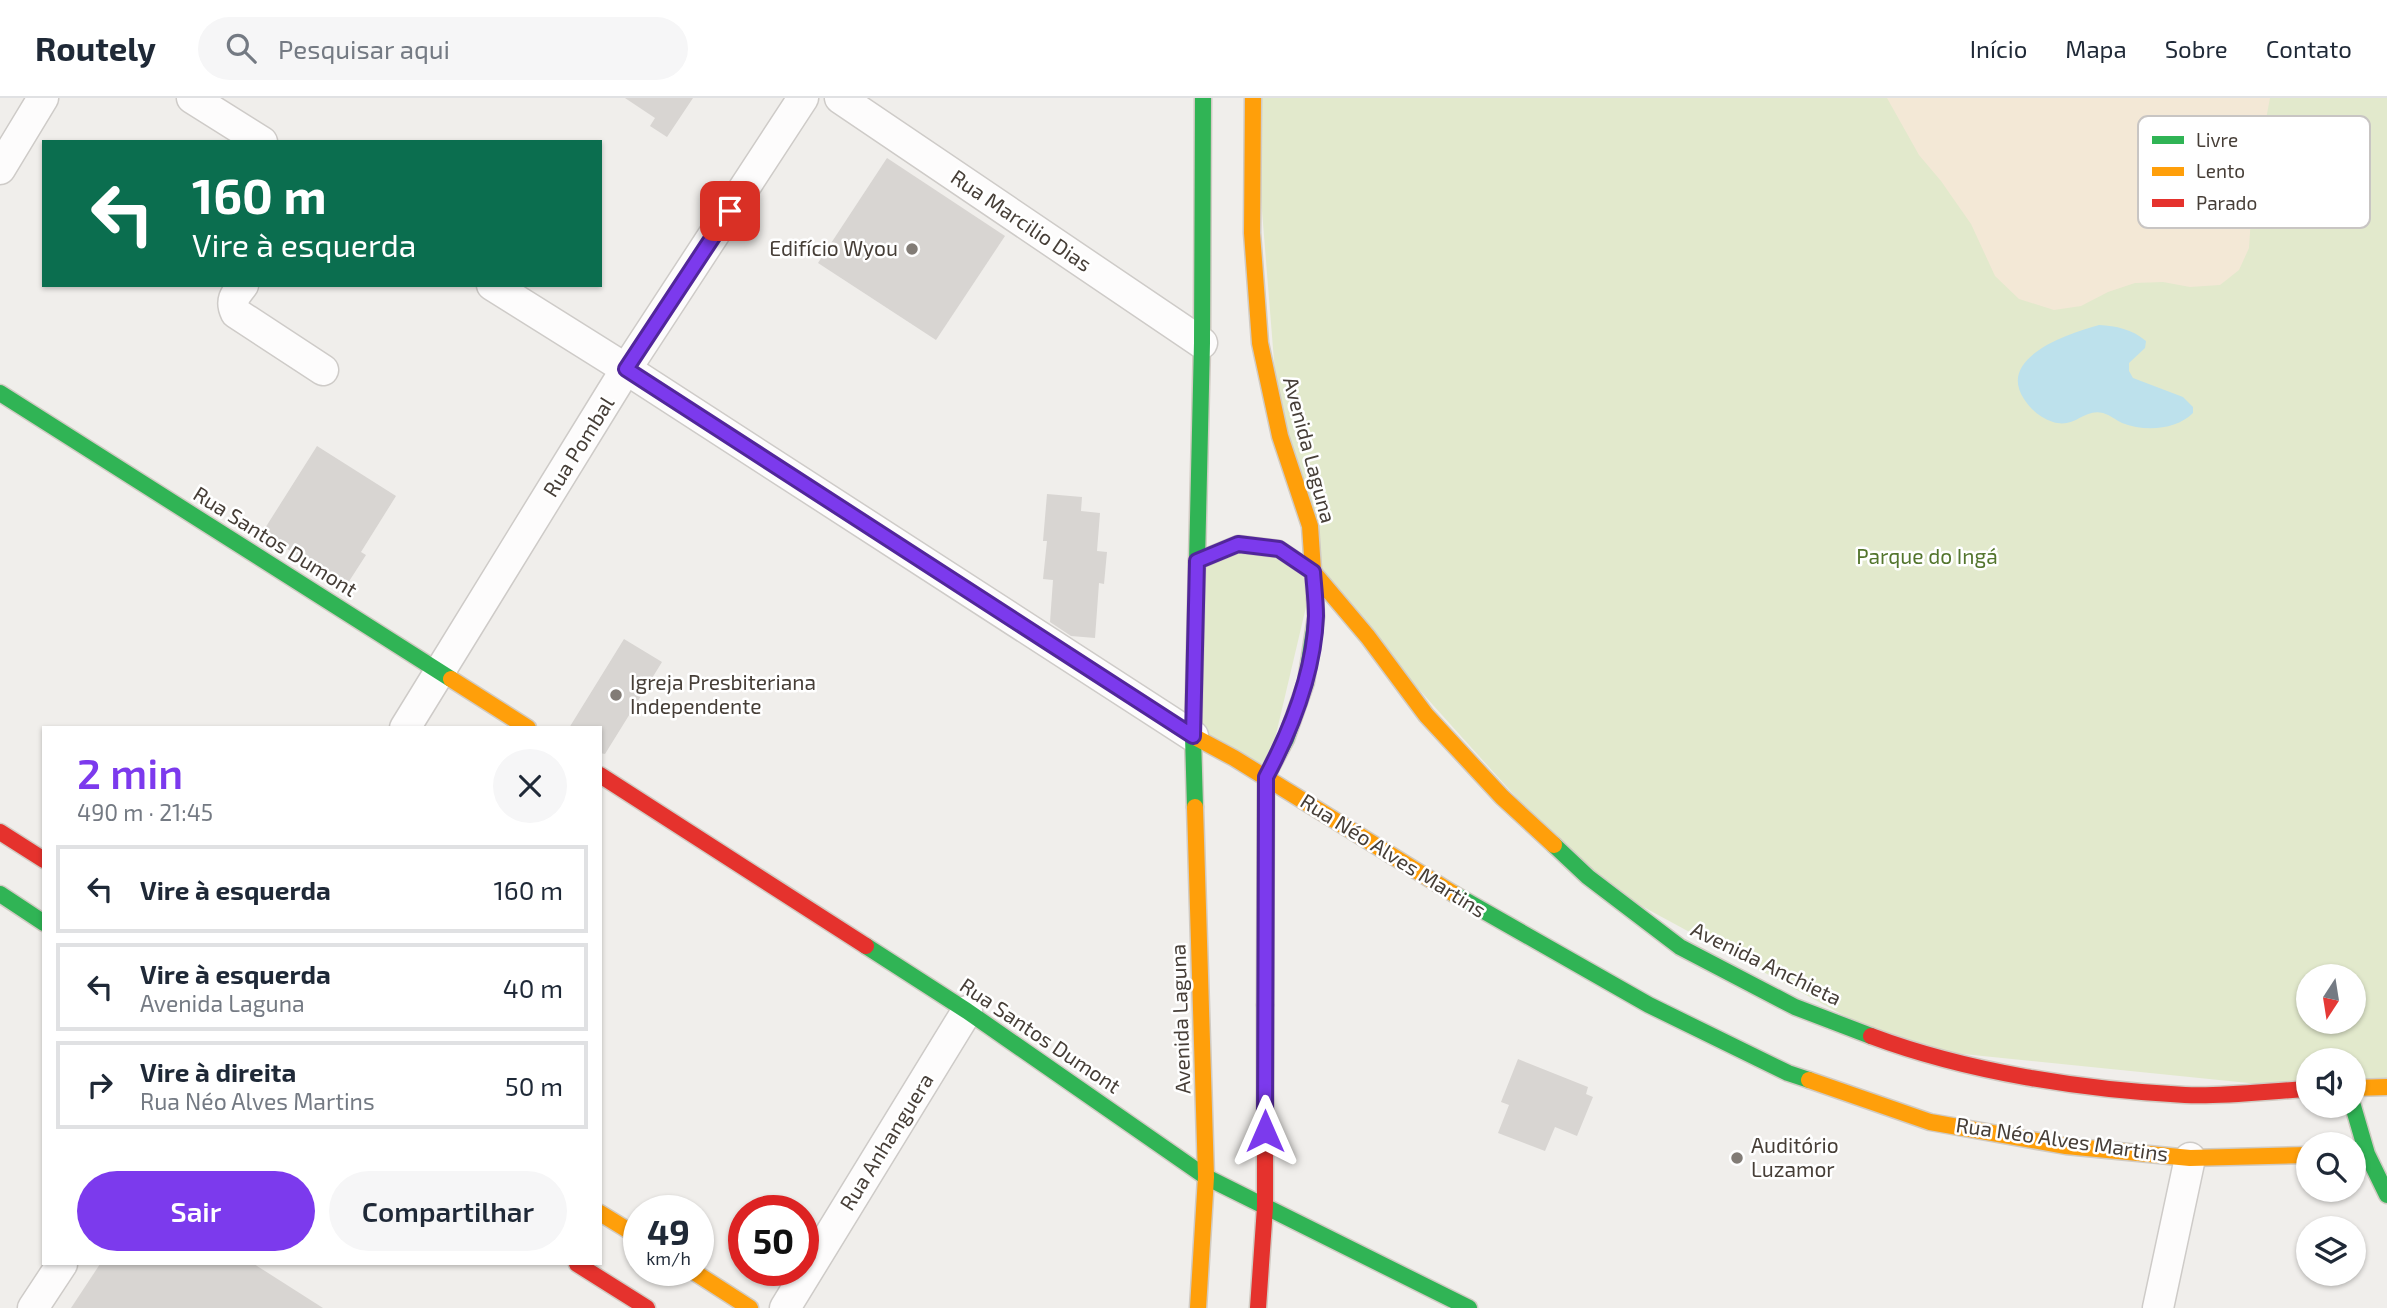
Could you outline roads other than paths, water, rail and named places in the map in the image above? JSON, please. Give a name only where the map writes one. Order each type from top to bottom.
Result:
[{"type":"main road","name":"Avenida Laguna","points":[[1198,1308],[1206,1177],[1193,736],[1202,343],[1203,98]]},
{"type":"main road","name":"Avenida Laguna","points":[[1253,98],[1252,233],[1260,343],[1280,436],[1310,526],[1316,617],[1306,681],[1286,739],[1266,777],[1265,1207],[1258,1308]]},
{"type":"main road","name":"Rua Santos Dumont","points":[[0,393],[525,726]]},
{"type":"main road","name":"Avenida Anchieta","points":[[1197,561],[1238,544],[1279,549],[1313,572],[1368,637],[1426,715],[1502,797],[1588,877],[1680,947],[1807,1011],[1903,1048],[2040,1080],[2187,1094],[2296,1089]]},
{"type":"main road","name":"Rua Néo Alves Martins","points":[[1193,736],[1266,777],[1518,932],[1649,1005],[1788,1073],[1930,1122],[2066,1146],[2190,1158],[2296,1155]]},
{"type":"main road","name":"Rua Santos Dumont","points":[[602,776],[967,1011],[1206,1177],[1469,1308]]},
{"type":"main road","points":[[0,832],[42,859]]},
{"type":"main road","points":[[0,894],[42,922]]},
{"type":"main road","points":[[2366,1088],[2387,1087]]},
{"type":"main road","points":[[2366,1153],[2387,1149]]},
{"type":"main road","points":[[2366,1162],[2387,1195]]},
{"type":"main road","points":[[602,1214],[623,1227]]},
{"type":"main road","points":[[579,1265],[647,1308]]},
{"type":"main road","points":[[714,1285],[750,1308]]},
{"type":"street","points":[[0,169],[43,98]]},
{"type":"street","points":[[192,98],[259,140]]},
{"type":"street","name":"Rua Pombal","points":[[406,726],[626,369],[803,98]]},
{"type":"street","name":"Rua Marcilio Dias","points":[[840,98],[1202,343]]},
{"type":"street","points":[[242,287],[232,305],[236,313],[323,370]]},
{"type":"street","name":"Rua Néo Alves Martins","points":[[495,287],[1193,736]]},
{"type":"street","name":"Rua Anhanguera","points":[[785,1308],[967,1011]]},
{"type":"street","points":[[2158,1308],[2190,1158]]},
{"type":"street","points":[[33,1308],[61,1265]]},
{"type":"water","points":[[2099,325],[2124,329],[2146,341],[2145,348],[2129,363],[2133,378],[2183,397],[2193,407],[2193,413],[2169,426],[2140,428],[2096,412],[2067,423],[2053,422],[2033,410],[2024,399],[2018,384],[2020,371],[2028,359],[2055,341]]},
{"type":"place","name":"Edifício Wyou","points":[[912,249]]},
{"type":"place","name":"Igreja Presbiteriana Independente","points":[[616,695]]},
{"type":"place","name":"Auditório Luzamor","points":[[1737,1158]]},
{"type":"park label","name":"Parque do Ingá","points":[[1927,557]]}]
